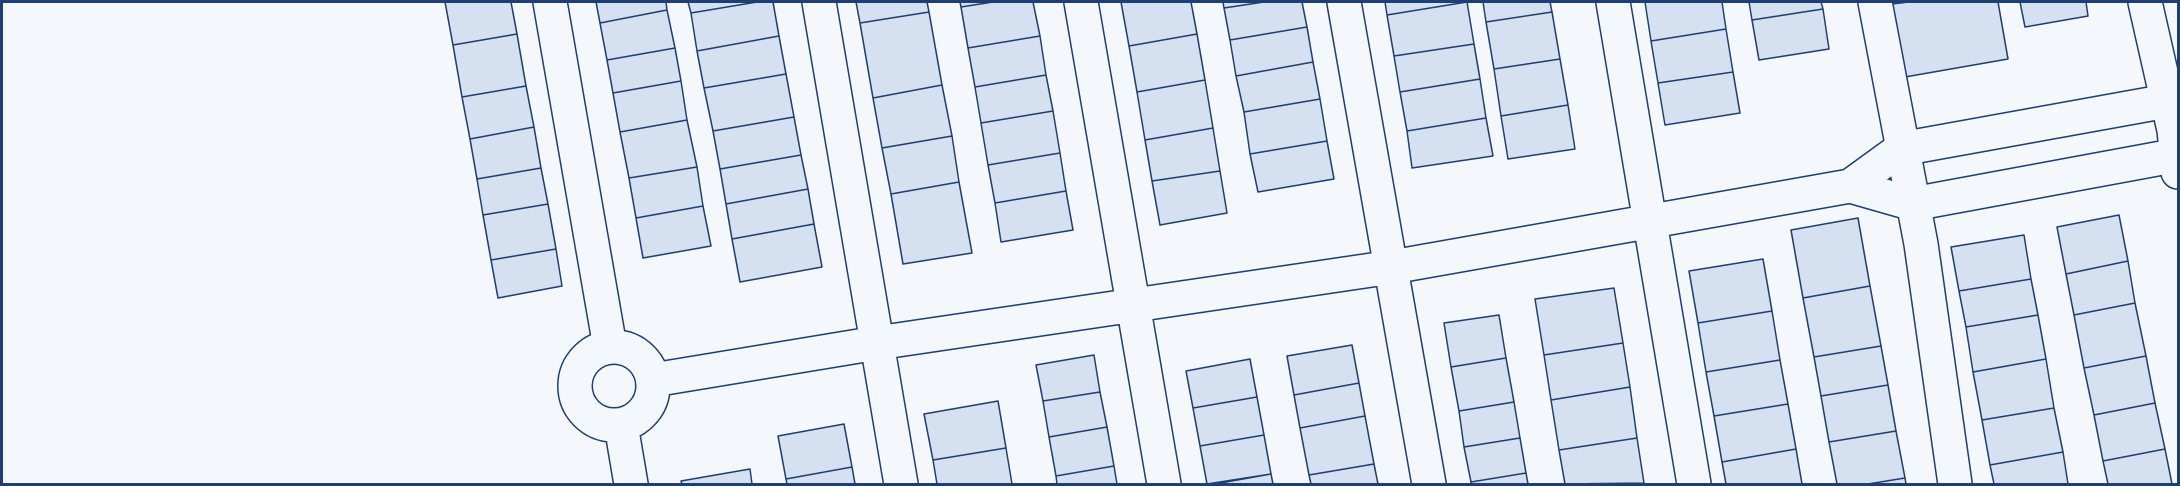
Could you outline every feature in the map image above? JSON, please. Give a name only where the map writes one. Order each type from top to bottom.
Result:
[{"type":"street","points":[[550,2],[610,347]]},
{"type":"street","points":[[819,2],[901,484]]},
{"type":"street","points":[[1081,2],[1164,484]]},
{"type":"street","points":[[1344,2],[1429,484]]},
{"type":"street","points":[[1612,2],[1694,484]]},
{"type":"street","points":[[1875,2],[1913,204],[1955,484]]},
{"type":"street","points":[[1850,186],[1913,204],[2178,161],[2173,102],[2145,2]]},
{"type":"street","points":[[652,380],[1132,304],[1392,267],[1850,186],[1901,149],[2173,102]]},
{"type":"street","points":[[610,347],[632,352],[649,369],[652,380],[651,400],[639,417],[621,425],[610,426],[591,419],[578,402],[574,381],[582,362],[599,350],[610,347]]},
{"type":"street","points":[[621,425],[632,484]]},
{"type":"building","points":[[445,2],[511,2],[517,34],[453,45]]},
{"type":"building","points":[[596,2],[666,2],[667,10],[600,23]]},
{"type":"building","points":[[688,2],[757,2],[691,13]]},
{"type":"building","points":[[757,2],[773,2],[779,36],[697,51],[691,13]]},
{"type":"building","points":[[856,2],[927,2],[929,12],[860,23]]},
{"type":"building","points":[[960,2],[993,2],[961,7]]},
{"type":"building","points":[[993,2],[1033,2],[1040,36],[968,48],[961,7]]},
{"type":"building","points":[[1121,2],[1191,2],[1197,34],[1129,46]]},
{"type":"building","points":[[1223,2],[1264,2],[1224,8]]},
{"type":"building","points":[[1264,2],[1302,2],[1307,27],[1230,40],[1224,8]]},
{"type":"building","points":[[1385,2],[1467,2],[1387,15]]},
{"type":"building","points":[[1467,2],[1474,44],[1394,56],[1387,15]]},
{"type":"building","points":[[1483,2],[1550,2],[1552,12],[1486,22]]},
{"type":"building","points":[[1645,2],[1722,2],[1726,29],[1651,41]]},
{"type":"building","points":[[1749,2],[1821,2],[1823,9],[1752,20]]},
{"type":"building","points":[[1998,2],[2008,59],[1905,77],[1892,4]]},
{"type":"building","points":[[2020,2],[2086,2],[2088,16],[2025,27]]},
{"type":"building","points":[[1823,9],[1829,49],[1759,60],[1752,20]]},
{"type":"building","points":[[667,10],[675,48],[607,60],[600,23]]},
{"type":"building","points":[[929,12],[942,85],[873,98],[860,23]]},
{"type":"building","points":[[1552,12],[1560,59],[1494,69],[1486,22]]},
{"type":"building","points":[[1307,27],[1313,62],[1236,76],[1230,40]]},
{"type":"building","points":[[1726,29],[1733,72],[1658,83],[1651,41]]},
{"type":"building","points":[[517,34],[526,86],[462,97],[453,45]]},
{"type":"building","points":[[1197,34],[1205,80],[1137,92],[1129,46]]},
{"type":"building","points":[[779,36],[786,74],[704,88],[697,51]]},
{"type":"building","points":[[1040,36],[1046,75],[975,87],[968,48]]},
{"type":"building","points":[[1474,44],[1480,79],[1400,92],[1394,56]]},
{"type":"building","points":[[675,48],[681,81],[613,93],[607,60]]},
{"type":"building","points":[[1560,59],[1568,105],[1501,116],[1494,69]]},
{"type":"building","points":[[1313,62],[1320,99],[1244,112],[1236,76]]},
{"type":"building","points":[[1733,72],[1740,113],[1665,125],[1658,83]]},
{"type":"building","points":[[786,74],[794,117],[713,131],[704,88]]},
{"type":"building","points":[[1046,75],[1053,111],[981,123],[975,87]]},
{"type":"building","points":[[1480,79],[1486,118],[1407,131],[1400,92]]},
{"type":"building","points":[[1205,80],[1213,128],[1145,140],[1137,92]]},
{"type":"building","points":[[681,81],[687,120],[620,132],[613,93]]},
{"type":"building","points":[[942,85],[952,136],[882,148],[873,98]]},
{"type":"building","points":[[526,86],[534,127],[470,139],[462,97]]},
{"type":"building","points":[[1320,99],[1327,141],[1250,154],[1244,112]]},
{"type":"building","points":[[1568,105],[1575,149],[1508,159],[1501,116]]},
{"type":"building","points":[[1053,111],[1060,153],[988,165],[981,123]]},
{"type":"building","points":[[794,117],[801,155],[720,169],[713,131]]},
{"type":"building","points":[[1486,118],[1493,156],[1412,168],[1407,131]]},
{"type":"building","points":[[687,120],[697,167],[629,178],[620,132]]},
{"type":"building","points":[[534,127],[541,168],[477,179],[470,139]]},
{"type":"building","points":[[1213,128],[1220,171],[1152,181],[1145,140]]},
{"type":"building","points":[[952,136],[959,182],[891,194],[882,148]]},
{"type":"building","points":[[1327,141],[1334,179],[1258,192],[1250,154]]},
{"type":"building","points":[[1060,153],[1066,191],[995,203],[988,165]]},
{"type":"building","points":[[801,155],[808,189],[726,204],[720,169]]},
{"type":"building","points":[[697,167],[703,206],[636,218],[629,178]]},
{"type":"building","points":[[541,168],[548,204],[483,215],[477,179]]},
{"type":"building","points":[[1220,171],[1227,213],[1160,225],[1152,181]]},
{"type":"building","points":[[959,182],[972,253],[903,264],[891,194]]},
{"type":"building","points":[[808,189],[814,224],[732,239],[726,204]]},
{"type":"building","points":[[1066,191],[1073,230],[1001,242],[995,203]]},
{"type":"building","points":[[548,204],[556,249],[491,260],[483,215]]},
{"type":"building","points":[[703,206],[711,246],[643,258],[636,218]]},
{"type":"building","points":[[2119,215],[2128,261],[2066,274],[2057,227]]},
{"type":"building","points":[[1858,218],[1870,286],[1803,298],[1791,230]]},
{"type":"building","points":[[814,224],[822,267],[740,282],[732,239]]},
{"type":"building","points":[[2024,235],[2031,279],[1959,291],[1951,247]]},
{"type":"building","points":[[556,249],[562,286],[498,298],[491,260]]},
{"type":"building","points":[[1763,259],[1772,311],[1698,323],[1689,271]]},
{"type":"building","points":[[2128,261],[2135,303],[2074,315],[2066,274]]},
{"type":"building","points":[[2031,279],[2038,315],[1966,327],[1959,291]]},
{"type":"building","points":[[1870,286],[1881,346],[1814,357],[1803,298]]},
{"type":"building","points":[[1614,288],[1623,343],[1544,355],[1535,299]]},
{"type":"building","points":[[2135,303],[2146,356],[2084,368],[2074,315]]},
{"type":"building","points":[[1772,311],[1780,360],[1706,372],[1698,323]]},
{"type":"building","points":[[1499,315],[1506,358],[1451,367],[1444,323]]},
{"type":"building","points":[[2038,315],[2046,359],[1973,372],[1966,327]]},
{"type":"building","points":[[1623,343],[1630,387],[1551,400],[1544,355]]},
{"type":"building","points":[[1352,345],[1359,383],[1294,395],[1287,356]]},
{"type":"building","points":[[1881,346],[1888,385],[1821,396],[1814,357]]},
{"type":"building","points":[[1094,355],[1100,392],[1043,401],[1036,365]]},
{"type":"building","points":[[2146,356],[2155,403],[2094,415],[2084,368]]},
{"type":"building","points":[[1506,358],[1514,402],[1459,411],[1451,367]]},
{"type":"building","points":[[1250,359],[1257,397],[1193,408],[1186,371]]},
{"type":"building","points":[[2046,359],[2054,408],[1982,420],[1973,372]]},
{"type":"building","points":[[1780,360],[1788,404],[1714,416],[1706,372]]},
{"type":"building","points":[[1359,383],[1365,416],[1300,428],[1294,395]]},
{"type":"building","points":[[1888,385],[1896,431],[1829,442],[1821,396]]},
{"type":"building","points":[[1630,387],[1637,438],[1559,450],[1551,400]]},
{"type":"building","points":[[1100,392],[1107,427],[1049,437],[1043,401]]},
{"type":"building","points":[[1257,397],[1264,435],[1200,446],[1193,408]]},
{"type":"building","points":[[998,401],[1006,448],[933,460],[924,414]]},
{"type":"building","points":[[1514,402],[1520,438],[1464,447],[1459,411]]},
{"type":"building","points":[[2155,403],[2165,449],[2103,461],[2094,415]]},
{"type":"building","points":[[1788,404],[1796,449],[1722,462],[1714,416]]},
{"type":"building","points":[[2054,408],[2063,452],[1990,465],[1982,420]]},
{"type":"building","points":[[1365,416],[1374,464],[1309,475],[1300,428]]},
{"type":"building","points":[[844,424],[852,467],[786,479],[778,436]]},
{"type":"building","points":[[1107,427],[1114,466],[1056,476],[1049,437]]},
{"type":"building","points":[[1896,431],[1905,478],[1868,484],[1837,484],[1829,442]]},
{"type":"building","points":[[1264,435],[1271,474],[1207,484],[1200,446]]},
{"type":"building","points":[[1520,438],[1526,473],[1471,482],[1464,447]]},
{"type":"building","points":[[1637,438],[1644,483],[1565,484],[1559,450]]},
{"type":"building","points":[[1006,448],[1012,484],[937,484],[933,460]]},
{"type":"building","points":[[1796,449],[1802,484],[1726,484],[1722,462]]},
{"type":"building","points":[[2165,449],[2172,484],[2108,484],[2103,461]]},
{"type":"building","points":[[2063,452],[2068,484],[1994,484],[1990,465]]},
{"type":"building","points":[[1374,464],[1378,484],[1311,484],[1309,475]]},
{"type":"building","points":[[1114,466],[1117,484],[1057,484],[1056,476]]},
{"type":"building","points":[[852,467],[855,484],[787,484],[786,479]]},
{"type":"building","points":[[750,469],[752,484],[682,484],[681,481]]},
{"type":"building","points":[[1526,473],[1528,484],[1471,484],[1471,482]]},
{"type":"building","points":[[1271,474],[1273,484],[1215,484]]},
{"type":"building","points":[[1905,478],[1906,484],[1868,484]]}]
